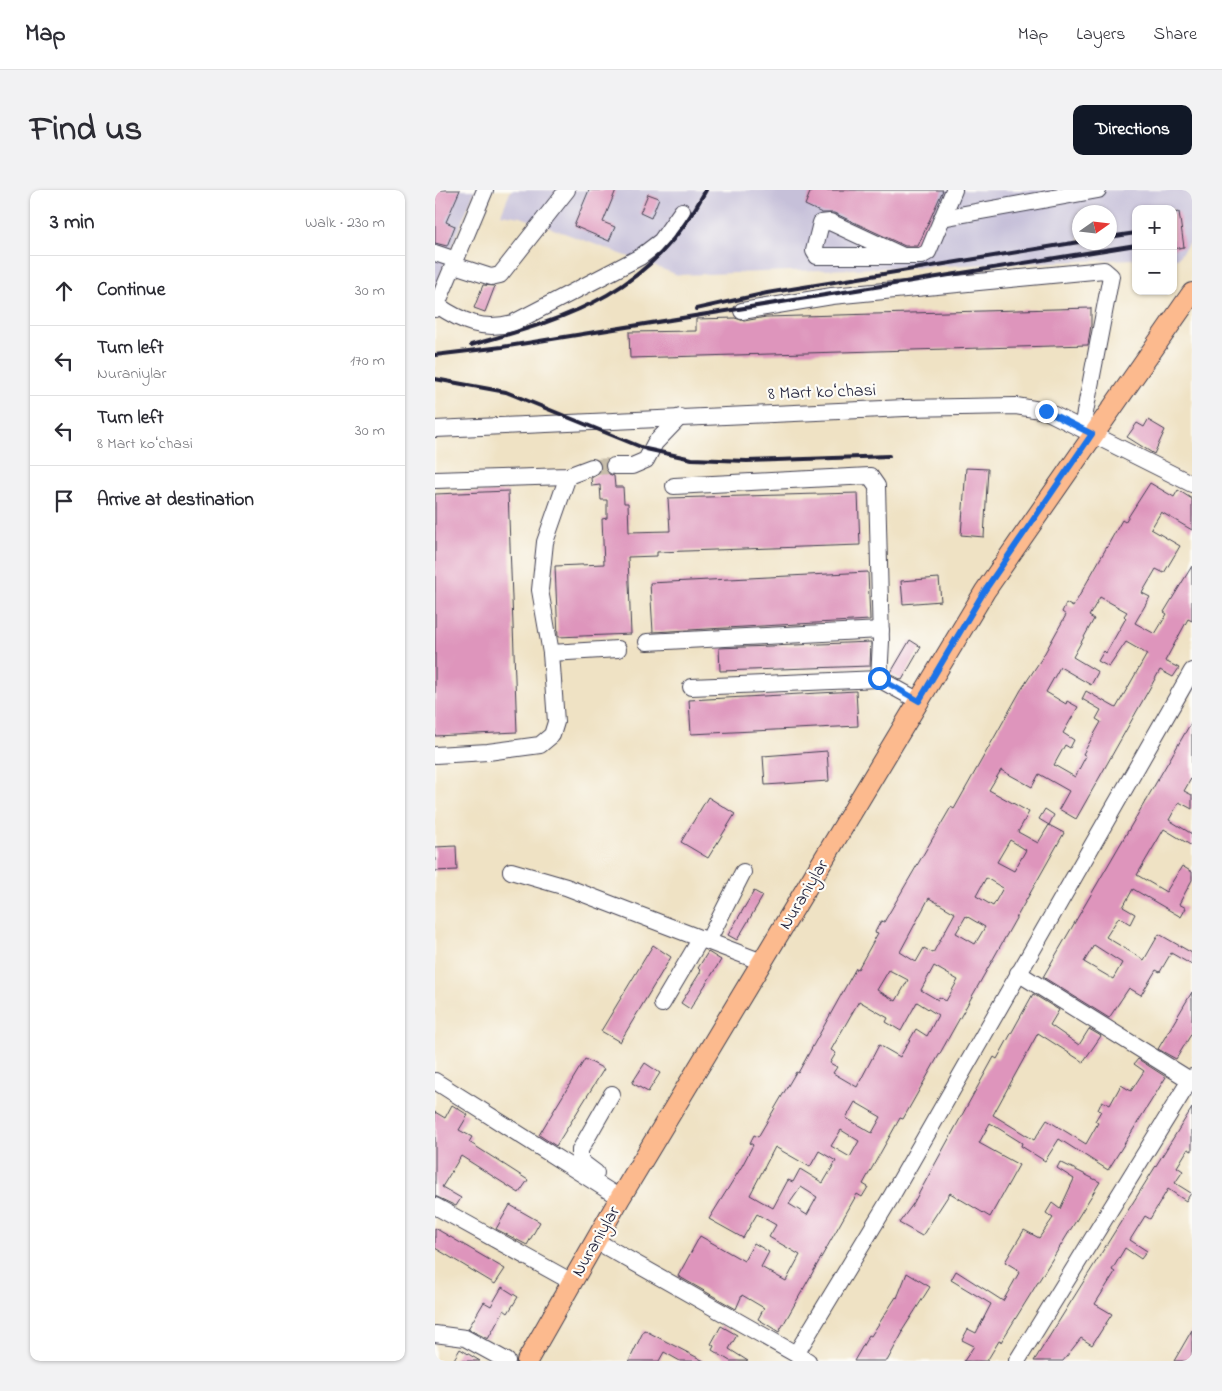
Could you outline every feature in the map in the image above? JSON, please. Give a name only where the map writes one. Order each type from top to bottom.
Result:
[{"type":"main road","name":"Nuraniylar","points":[[527,1361],[622,1194],[985,590],[1087,431],[1192,293]]},
{"type":"street","points":[[485,190],[436,307],[468,323],[501,326],[513,323],[640,256],[661,241],[682,211]]},
{"type":"street","points":[[435,253],[491,277],[500,275],[567,190]]},
{"type":"street","points":[[903,256],[830,222],[821,223],[814,251],[817,256],[903,256],[921,256],[927,252],[954,190]]},
{"type":"street","points":[[942,218],[1098,190]]},
{"type":"street","points":[[742,311],[832,296],[1104,270],[1111,276],[1087,431]]},
{"type":"street","name":"8 Mart koʻchasi","points":[[435,429],[905,408],[1016,406],[1046,411],[1192,484]]},
{"type":"street","points":[[614,466],[632,466],[646,460],[655,443],[680,417]]},
{"type":"street","points":[[435,480],[568,476],[593,467]]},
{"type":"street","points":[[435,755],[540,745],[552,735],[555,722],[551,653],[540,590],[545,542],[568,476]]},
{"type":"street","points":[[674,486],[870,476],[877,486],[881,630],[879,678]]},
{"type":"street","points":[[647,642],[881,630]]},
{"type":"street","points":[[551,653],[618,649]]},
{"type":"street","points":[[596,1241],[802,1358],[1018,973],[1192,671]]},
{"type":"street","points":[[691,687],[879,678],[919,701]]},
{"type":"street","points":[[511,871],[566,886],[762,962]]},
{"type":"street","points":[[662,1004],[705,940],[743,872]]},
{"type":"street","points":[[1017,1361],[1191,1078],[1018,973]]},
{"type":"street","points":[[435,1082],[622,1194]]},
{"type":"street","points":[[612,1094],[580,1150],[580,1161],[622,1194]]},
{"type":"street","points":[[435,1206],[572,1282]]},
{"type":"street","points":[[435,1334],[465,1338],[507,1361]]},
{"type":"shaded area","points":[[435,190],[475,190],[435,287]]},
{"type":"shaded area","points":[[511,190],[1192,190],[1192,239],[1178,258],[1177,205],[1132,205],[1132,259],[678,275],[521,217],[501,214]]},
{"type":"building","points":[[435,190],[460,190],[446,222],[455,226],[447,246],[435,243]]},
{"type":"building","points":[[589,190],[616,190],[603,222],[615,227],[609,241],[574,226]]},
{"type":"building","points":[[811,190],[943,190],[918,246],[905,246],[834,213],[822,213],[805,205]]},
{"type":"building","points":[[648,194],[659,198],[651,218],[640,213]]},
{"type":"building","points":[[1177,212],[1179,212],[1184,247],[1177,248]]},
{"type":"building","points":[[483,285],[495,286],[485,312],[474,308]]},
{"type":"building","points":[[1091,308],[1088,345],[630,358],[629,332],[696,331],[696,319],[735,318],[744,321],[766,317]]},
{"type":"building","points":[[1148,420],[1165,430],[1154,454],[1127,437],[1137,423],[1144,427]]},
{"type":"building","points":[[602,465],[604,465],[609,474],[614,476],[615,487],[623,487],[624,503],[628,503],[629,532],[670,531],[668,498],[858,493],[860,545],[657,552],[657,556],[628,557],[631,634],[558,637],[555,566],[604,564],[602,519],[607,518],[607,500],[601,500],[600,485],[592,486],[591,478],[600,473]]},
{"type":"building","points":[[966,468],[988,469],[984,537],[961,535]]},
{"type":"building","points":[[1150,483],[1174,497],[1178,490],[1192,499],[1192,530],[1161,512],[1151,529],[1180,546],[1164,573],[1156,569],[1142,593],[1150,597],[1135,623],[1155,634],[1167,614],[1164,612],[1192,566],[1192,621],[1188,619],[1165,661],[1179,668],[1173,677],[1160,670],[1076,819],[1059,809],[1069,791],[1039,774],[1032,787],[1001,770],[989,790],[1029,812],[1018,832],[1038,843],[1049,825],[1064,833],[903,1119],[900,1118],[863,1184],[868,1187],[862,1197],[857,1194],[779,1332],[758,1319],[764,1308],[742,1295],[736,1309],[678,1276],[700,1236],[744,1261],[754,1243],[769,1252],[761,1267],[786,1281],[800,1255],[769,1237],[776,1225],[757,1214],[743,1238],[709,1219],[742,1166],[753,1145],[750,1143],[754,1135],[758,1137],[796,1072],[798,1073],[856,968],[858,969],[878,933],[875,932],[881,921],[884,922],[951,807],[954,809],[1021,690],[1042,658],[1066,615],[1062,612],[1066,603],[1073,607],[1122,520],[1125,522]],"holes":[[[1100,597],[1127,612],[1124,616],[1126,618],[1106,653],[1104,651],[1098,661],[1109,667],[1126,642],[1147,654],[1116,708],[1086,691],[1082,699],[1101,710],[1096,719],[1101,722],[1083,754],[1086,756],[1075,777],[1054,765],[1065,745],[1070,748],[1074,740],[1063,733],[1078,707],[1067,701],[1066,704],[1046,692],[1060,667],[1091,685],[1098,672],[1073,657],[1094,619],[1089,616]],[[1010,840],[1026,850],[1014,871],[997,862]],[[986,878],[1003,888],[993,906],[976,896]],[[929,898],[955,913],[933,953],[924,948],[916,962],[900,952]],[[966,916],[985,927],[975,944],[956,933]],[[934,966],[958,980],[946,1001],[939,997],[938,1000],[921,990]],[[889,970],[908,980],[896,1001],[877,990]],[[859,1001],[888,1018],[886,1022],[901,1031],[917,1002],[938,1015],[927,1036],[916,1029],[900,1057],[879,1045],[857,1087],[833,1073],[837,1067],[830,1063],[836,1053],[831,1050]],[[855,1102],[881,1117],[872,1133],[846,1118]],[[841,1130],[859,1141],[850,1157],[831,1146]],[[775,1147],[810,1167],[819,1151],[836,1161],[823,1183],[800,1169],[793,1182],[788,1180],[773,1208],[750,1195]],[[801,1187],[817,1197],[807,1215],[789,1204]]]},
{"type":"building","points":[[508,491],[517,732],[435,736],[435,494]]},
{"type":"building","points":[[868,572],[870,620],[653,632],[650,583]]},
{"type":"building","points":[[939,578],[941,601],[903,604],[901,581]]},
{"type":"building","points":[[910,640],[921,647],[902,680],[890,674]]},
{"type":"building","points":[[871,642],[870,666],[720,671],[719,648]]},
{"type":"building","points":[[856,691],[858,726],[691,734],[689,700]]},
{"type":"building","points":[[1192,721],[1192,777],[1184,791],[1192,795],[1192,809],[1179,802],[1169,820],[1192,834],[1192,846],[1164,829],[1137,875],[1166,892],[1182,866],[1192,872],[1192,880],[1179,904],[1186,908],[1181,917],[1133,889],[1123,907],[1135,914],[1130,924],[1119,917],[1106,937],[1144,960],[1159,934],[1192,953],[1192,965],[1171,953],[1160,972],[1156,970],[1141,995],[1129,988],[1109,1018],[1043,977]],"holes":[[[1094,945],[1122,963],[1113,979],[1084,962]]]},
{"type":"building","points":[[827,751],[829,781],[765,785],[763,756]]},
{"type":"building","points":[[708,797],[735,814],[708,858],[681,842]]},
{"type":"building","points":[[1045,809],[1054,815],[1049,825],[1039,819]]},
{"type":"building","points":[[456,846],[457,870],[435,871],[435,847]]},
{"type":"building","points":[[754,891],[763,896],[737,940],[728,935]]},
{"type":"building","points":[[653,945],[671,957],[620,1042],[601,1031]]},
{"type":"building","points":[[708,952],[721,960],[690,1009],[681,1003],[701,971],[698,968]]},
{"type":"building","points":[[1192,992],[1192,1033],[1176,1059],[1158,1049]]},
{"type":"building","points":[[1033,994],[1059,1010],[1050,1025],[1079,1045],[1089,1029],[1101,1036],[1083,1062],[1038,1033],[993,1115],[1034,1140],[1047,1120],[1086,1144],[1098,1123],[1095,1121],[1101,1111],[1098,1110],[1102,1101],[1110,1105],[1121,1085],[1131,1091],[1144,1071],[1134,1064],[1138,1059],[1166,1077],[1108,1170],[1059,1139],[1045,1161],[1021,1146],[1022,1143],[990,1123],[979,1143],[1019,1165],[990,1217],[950,1193],[922,1236],[899,1223],[913,1204],[994,1057],[997,1059]]},
{"type":"building","points":[[585,1059],[604,1069],[556,1146],[539,1135]]},
{"type":"building","points":[[645,1063],[660,1073],[648,1092],[632,1083]]},
{"type":"building","points":[[452,1105],[468,1115],[459,1130],[472,1137],[469,1142],[528,1180],[519,1193],[461,1156],[442,1187],[461,1198],[456,1206],[435,1196],[435,1112],[445,1118]]},
{"type":"building","points":[[1192,1108],[1192,1151],[1188,1149],[1177,1167],[1183,1171],[1175,1183],[1191,1193],[1186,1201],[1168,1189],[1150,1219],[1145,1216],[1130,1240],[1147,1251],[1141,1259],[1125,1248],[1112,1270],[1115,1272],[1095,1304],[1112,1314],[1092,1345],[1081,1338],[1063,1361],[1034,1361]]},
{"type":"building","points":[[1060,1162],[1100,1182],[1001,1342],[999,1341],[987,1361],[964,1361],[974,1346],[962,1340],[968,1329],[976,1333],[991,1304],[951,1280],[956,1271],[1003,1301],[1020,1271],[1005,1262],[1024,1230],[1039,1238],[1053,1218],[1046,1213],[1052,1203],[1060,1209],[1074,1179],[1057,1168]]},
{"type":"building","points":[[510,1205],[540,1222],[527,1245],[496,1229]]},
{"type":"building","points":[[435,1228],[505,1269],[495,1284],[435,1248]]},
{"type":"building","points":[[907,1273],[930,1287],[902,1331],[887,1361],[854,1361],[869,1335],[871,1336],[897,1298]]},
{"type":"building","points":[[502,1287],[518,1297],[508,1313],[504,1310],[488,1339],[468,1329],[484,1302],[491,1306]]},
{"type":"building","points":[[721,1326],[737,1335],[729,1349],[748,1361],[730,1361],[712,1350],[714,1346],[711,1344]]},
{"type":"building","points":[[644,1330],[704,1361],[680,1361],[664,1352],[659,1361],[629,1361]]},
{"type":"building","points":[[1192,1330],[1192,1361],[1174,1361]]},
{"type":"building","points":[[460,1349],[480,1361],[453,1361]]},
{"type":"tunnel","points":[[592,467],[614,466]]},
{"type":"railway","points":[[471,345],[544,323],[577,310],[607,295],[635,276],[661,253],[684,225],[706,190]]},
{"type":"railway","points":[[1117,236],[1132,234]]},
{"type":"railway","points":[[696,309],[767,293],[1072,243]]},
{"type":"railway","points":[[435,355],[502,347],[1132,246]]},
{"type":"railway","points":[[435,379],[506,392],[646,449],[692,459],[747,461],[889,456]]},
{"type":"route","points":[[879,678],[919,701],[985,590],[1092,434],[1046,411]]}]
